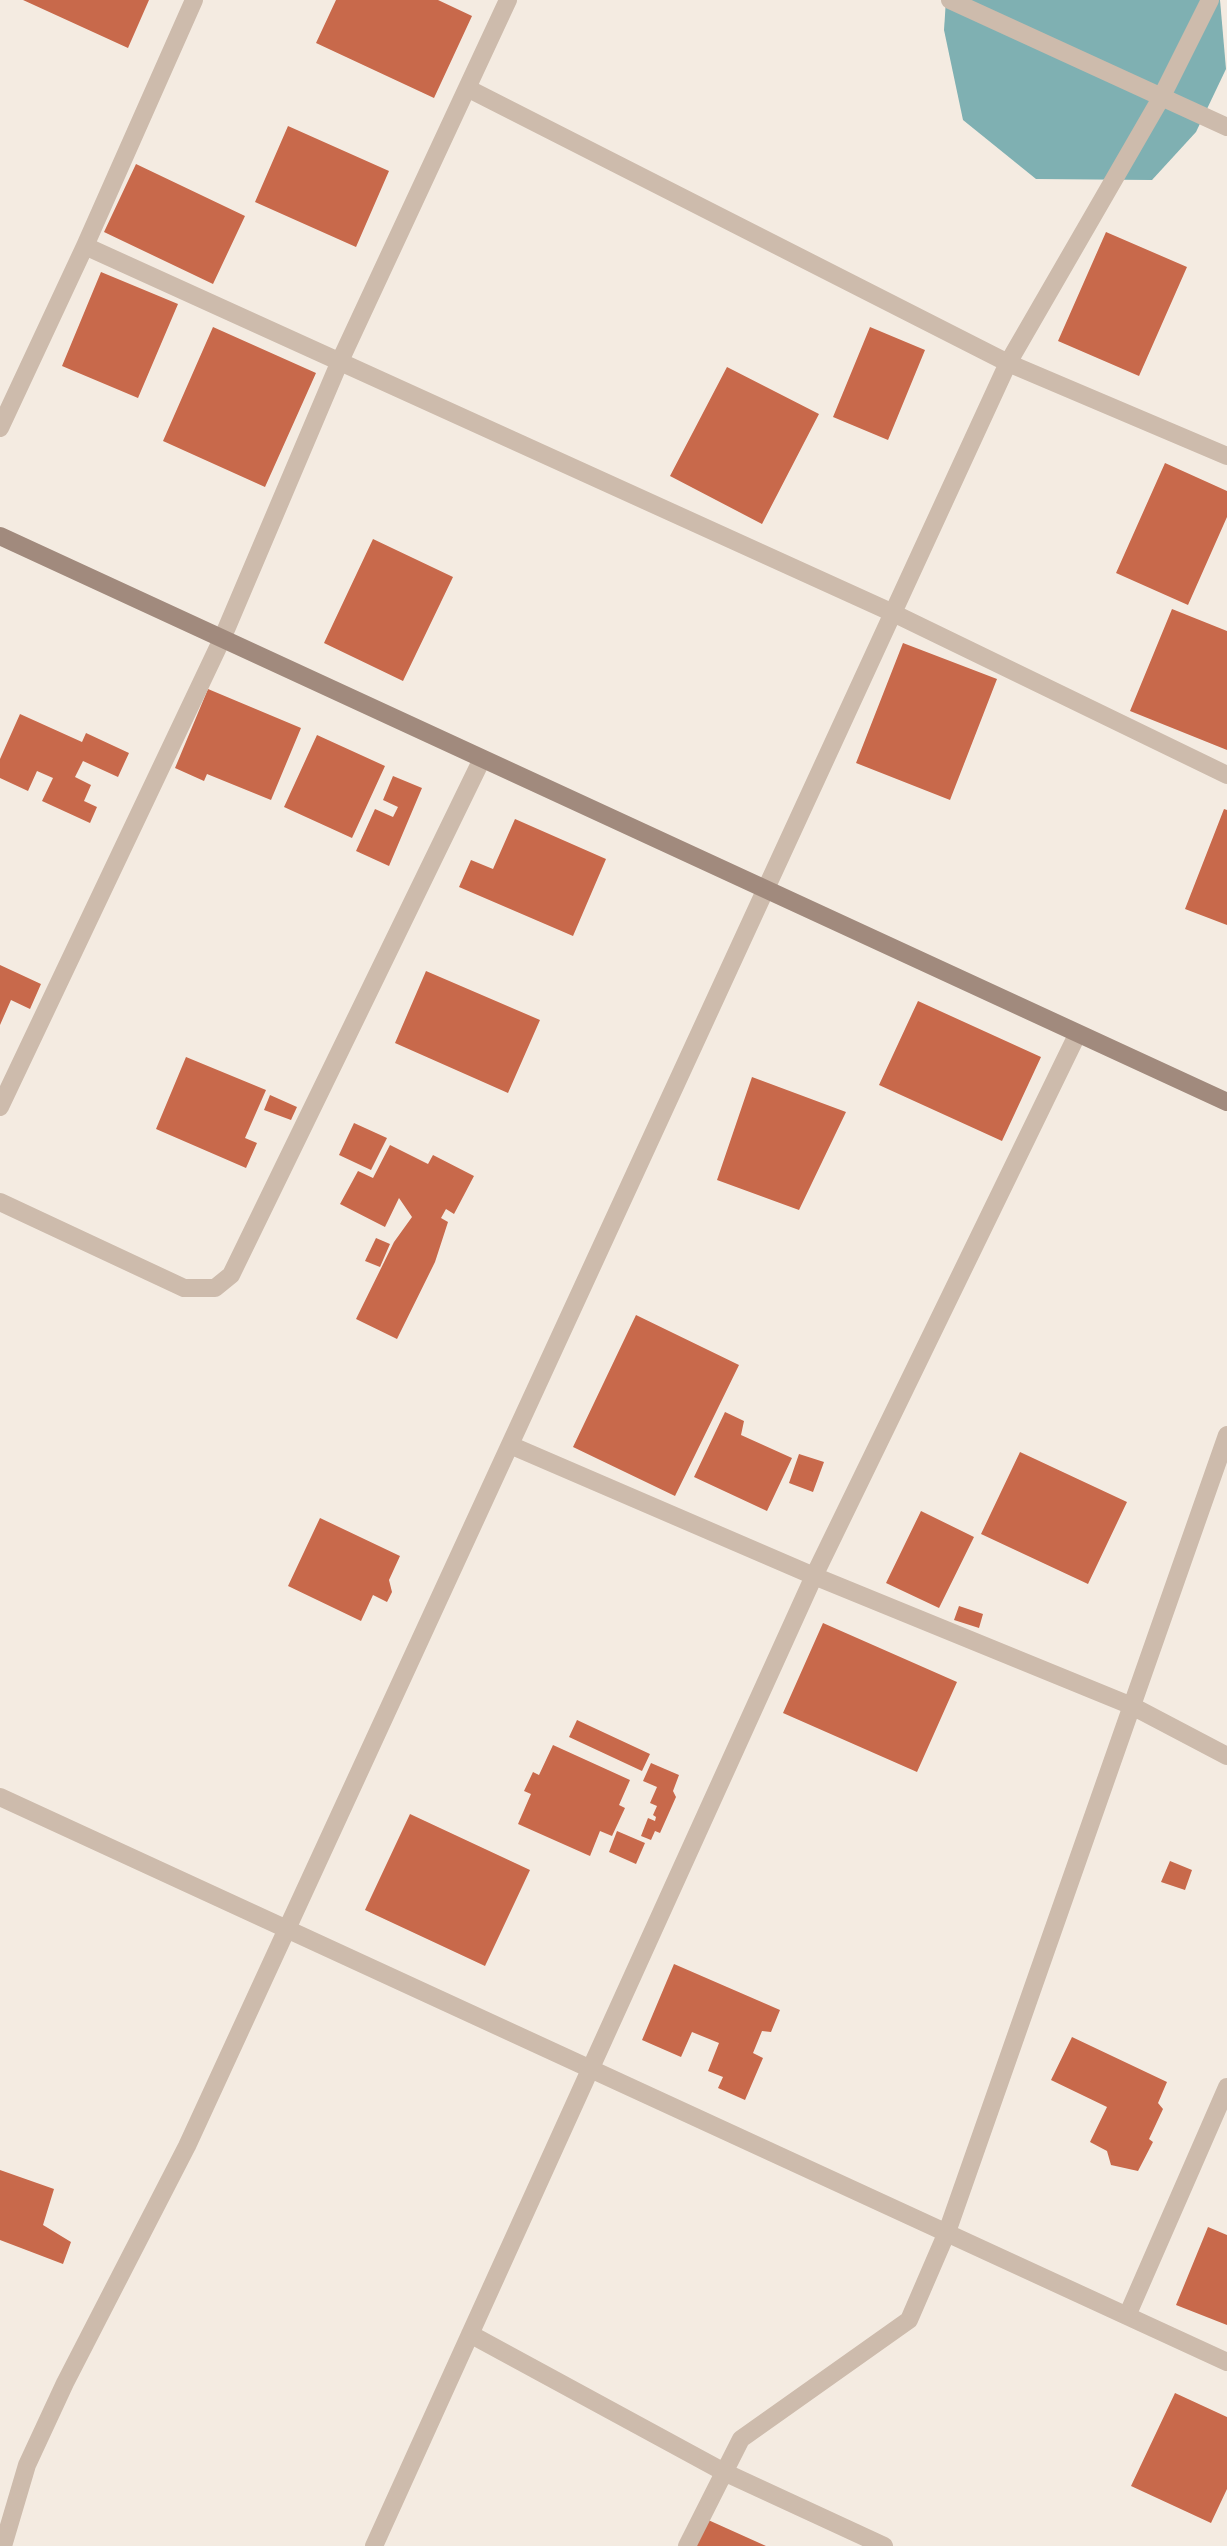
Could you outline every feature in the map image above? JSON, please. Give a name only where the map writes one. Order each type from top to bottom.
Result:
[{"type":"street","points":[[0,428],[85,246],[194,0]]},
{"type":"street","points":[[0,1107],[222,639],[340,361],[508,0]]},
{"type":"street","points":[[950,0],[1227,127]]},
{"type":"street","points":[[3,2546],[27,2465],[65,2383],[187,2146],[1008,363],[1161,98],[1210,0]]},
{"type":"street","points":[[467,89],[1008,363],[1227,456]]},
{"type":"street","points":[[85,246],[893,613],[1227,775]]},
{"type":"street","points":[[0,536],[1227,1102]]},
{"type":"street","points":[[0,1202],[184,1287],[215,1288],[231,1275],[482,759]]},
{"type":"street","points":[[374,2546],[814,1576],[1077,1035]]},
{"type":"street","points":[[687,2546],[741,2439],[909,2320],[947,2232],[1226,1441]]},
{"type":"street","points":[[510,1445],[814,1576],[1132,1706],[1227,1756]]},
{"type":"street","points":[[0,1797],[1227,2362]]},
{"type":"street","points":[[1126,2316],[1227,2087]]},
{"type":"street","points":[[470,2334],[724,2472],[884,2546]]},
{"type":"water","points":[[946,0],[1220,0],[1226,69],[1196,132],[1152,180],[1036,179],[963,120],[944,30]]},
{"type":"building","points":[[23,0],[149,0],[128,48]]},
{"type":"building","points":[[336,0],[438,0],[472,16],[434,98],[316,43]]},
{"type":"building","points":[[288,126],[389,171],[356,247],[255,202]]},
{"type":"building","points":[[136,164],[245,216],[213,284],[104,232]]},
{"type":"building","points":[[1106,232],[1187,267],[1139,376],[1058,341]]},
{"type":"building","points":[[101,272],[178,304],[138,398],[62,366]]},
{"type":"building","points":[[213,327],[316,373],[265,487],[163,441]]},
{"type":"building","points":[[870,327],[925,350],[888,440],[833,417]]},
{"type":"building","points":[[727,367],[819,414],[762,524],[670,476]]},
{"type":"building","points":[[1165,463],[1227,491],[1227,517],[1188,605],[1116,573]]},
{"type":"building","points":[[373,539],[453,577],[403,681],[324,643]]},
{"type":"building","points":[[1172,609],[1227,631],[1227,750],[1130,711]]},
{"type":"building","points":[[903,643],[997,679],[950,800],[856,763]]},
{"type":"building","points":[[208,689],[301,728],[271,800],[207,774],[204,781],[175,768]]},
{"type":"building","points":[[20,714],[82,742],[86,733],[129,753],[118,777],[83,761],[75,777],[91,785],[84,801],[97,807],[90,823],[42,801],[53,778],[37,771],[28,791],[0,778],[0,759]]},
{"type":"building","points":[[317,735],[385,766],[352,838],[284,807]]},
{"type":"building","points":[[393,776],[422,788],[389,866],[356,851],[375,809],[393,817],[398,807],[383,800]]},
{"type":"building","points":[[1224,809],[1227,810],[1227,925],[1185,909]]},
{"type":"building","points":[[515,819],[606,859],[573,936],[459,887],[471,860],[493,869]]},
{"type":"building","points":[[0,965],[41,984],[30,1009],[11,1000],[0,1025]]},
{"type":"building","points":[[426,971],[540,1020],[508,1093],[395,1043]]},
{"type":"building","points":[[918,1001],[1041,1057],[1002,1141],[879,1085]]},
{"type":"building","points":[[186,1057],[266,1090],[245,1138],[257,1143],[246,1168],[156,1129]]},
{"type":"building","points":[[752,1077],[846,1112],[799,1210],[717,1180]]},
{"type":"building","points":[[270,1095],[297,1107],[291,1120],[264,1110]]},
{"type":"building","points":[[354,1123],[387,1138],[371,1170],[339,1155]]},
{"type":"building","points":[[390,1145],[428,1164],[433,1155],[474,1176],[454,1214],[446,1209],[441,1218],[448,1222],[435,1262],[397,1339],[356,1319],[394,1242],[412,1217],[399,1198],[385,1227],[340,1204],[358,1171],[373,1178]]},
{"type":"building","points":[[376,1238],[390,1244],[380,1267],[365,1261]]},
{"type":"building","points":[[636,1315],[739,1365],[675,1496],[573,1447]]},
{"type":"building","points":[[725,1412],[744,1421],[741,1435],[792,1458],[767,1511],[694,1477]]},
{"type":"building","points":[[1020,1452],[1127,1502],[1088,1584],[981,1534]]},
{"type":"building","points":[[799,1454],[824,1462],[813,1492],[789,1483]]},
{"type":"building","points":[[921,1511],[974,1537],[939,1608],[886,1583]]},
{"type":"building","points":[[320,1518],[400,1556],[389,1580],[392,1592],[387,1602],[373,1595],[361,1621],[288,1586]]},
{"type":"building","points":[[959,1606],[983,1614],[979,1628],[954,1620]]},
{"type":"building","points":[[823,1623],[957,1682],[917,1772],[783,1713]]},
{"type":"building","points":[[577,1720],[650,1754],[642,1771],[569,1737]]},
{"type":"building","points":[[553,1745],[630,1780],[619,1805],[625,1808],[612,1836],[600,1831],[590,1856],[518,1824],[531,1794],[524,1791],[533,1772],[539,1775]]},
{"type":"building","points":[[651,1763],[679,1775],[673,1791],[676,1797],[660,1833],[655,1831],[651,1840],[641,1836],[648,1818],[655,1821],[656,1817],[653,1815],[657,1806],[650,1803],[657,1787],[643,1781]]},
{"type":"building","points":[[410,1814],[530,1870],[485,1966],[365,1910]]},
{"type":"building","points":[[617,1831],[645,1843],[636,1864],[609,1852]]},
{"type":"building","points":[[1170,1861],[1192,1870],[1185,1890],[1161,1882]]},
{"type":"building","points":[[674,1964],[780,2010],[771,2032],[762,2031],[753,2053],[763,2058],[745,2100],[718,2088],[723,2077],[708,2071],[719,2043],[692,2032],[681,2057],[642,2040]]},
{"type":"building","points":[[1072,2037],[1167,2082],[1158,2103],[1163,2109],[1149,2139],[1153,2142],[1138,2171],[1111,2165],[1107,2151],[1090,2142],[1107,2107],[1051,2080]]},
{"type":"building","points":[[0,2170],[54,2189],[43,2225],[71,2242],[63,2264],[0,2240]]},
{"type":"building","points":[[1208,2227],[1227,2235],[1227,2325],[1176,2305]]},
{"type":"building","points":[[1175,2393],[1227,2417],[1227,2489],[1211,2523],[1131,2486]]},
{"type":"building","points":[[706,2519],[766,2546],[694,2546]]}]
